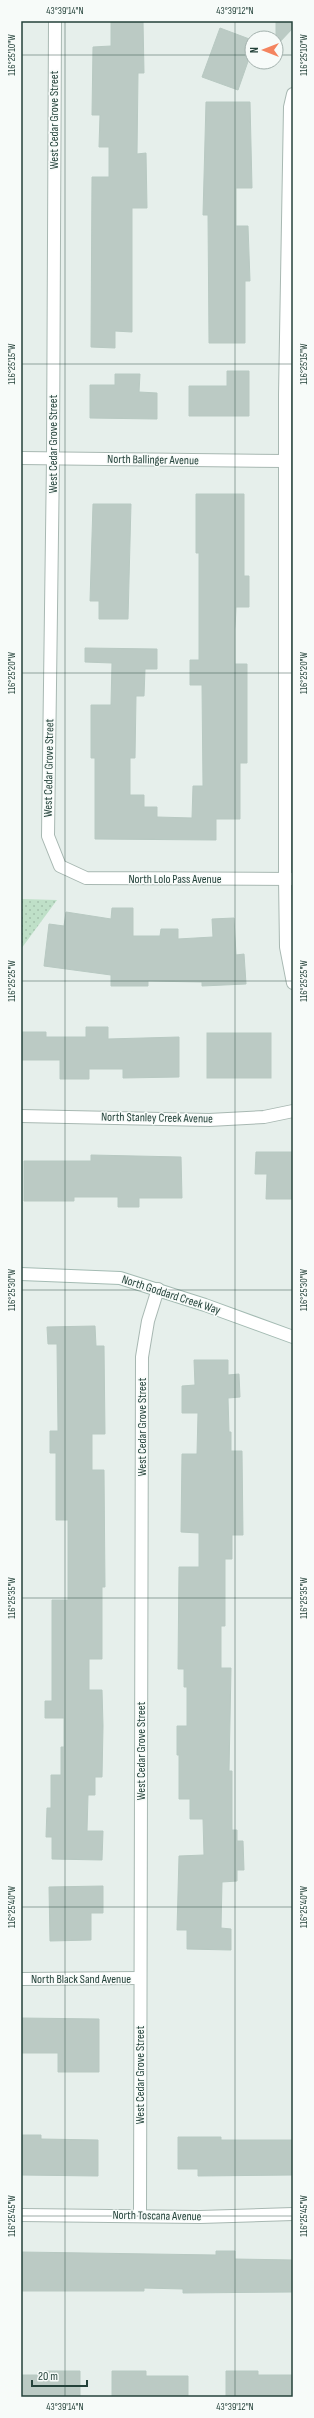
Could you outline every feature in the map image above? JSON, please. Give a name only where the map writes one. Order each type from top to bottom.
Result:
[{"type":"street","name":"West Cedar Grove Street","points":[[55,21],[53,459],[48,836],[60,866]]},
{"type":"street","points":[[293,94],[290,115],[285,461],[289,879],[286,947],[293,983]]},
{"type":"street","name":"North Ballinger Avenue","points":[[21,458],[285,461]]},
{"type":"street","name":"North Lolo Pass Avenue","points":[[60,866],[86,878],[289,879]]},
{"type":"street","name":"North Stanley Creek Avenue","points":[[21,1116],[210,1120],[264,1117],[293,1111]]},
{"type":"street","name":"North Goddard Creek Way","points":[[21,1274],[120,1278],[158,1289],[293,1337]]},
{"type":"street","name":"West Cedar Grove Street","points":[[140,2215],[142,1357],[148,1321],[158,1289]]},
{"type":"street","name":"North Black Sand Avenue","points":[[21,1979],[140,1978]]},
{"type":"street","name":"North Toscana Avenue","points":[[21,2215],[140,2215],[200,2217],[293,2214]]},
{"type":"green space","points":[[21,899],[57,900],[21,949]]},
{"type":"building","points":[[143,21],[144,73],[138,73],[137,154],[146,153],[147,208],[132,208],[132,332],[115,331],[115,348],[91,347],[92,177],[109,177],[109,147],[99,147],[100,115],[92,115],[93,47],[111,46],[111,22]]},
{"type":"building","points":[[276,21],[293,21],[293,28],[284,38],[284,30],[276,30]]},
{"type":"building","points":[[220,28],[244,37],[245,70],[238,90],[202,77]]},
{"type":"building","points":[[206,102],[250,102],[252,188],[236,188],[236,226],[248,226],[250,281],[245,281],[245,343],[209,343],[208,215],[203,215]]},
{"type":"building","points":[[227,371],[249,371],[249,416],[189,416],[189,386],[227,386]]},
{"type":"building","points":[[115,374],[140,374],[139,392],[157,393],[157,419],[90,418],[90,385],[115,385]]},
{"type":"building","points":[[196,494],[244,494],[244,576],[249,576],[249,607],[236,607],[235,629],[235,664],[247,664],[247,763],[240,763],[240,819],[216,819],[216,840],[95,839],[95,758],[91,758],[91,705],[111,705],[112,663],[85,662],[85,648],[157,649],[157,669],[145,669],[144,696],[136,696],[135,758],[130,758],[130,795],[144,795],[144,807],[157,807],[157,817],[192,818],[193,786],[203,786],[202,685],[190,685],[190,660],[199,660],[199,553],[196,553]]},
{"type":"building","points":[[93,504],[131,504],[128,619],[99,619],[99,601],[90,601]]},
{"type":"building","points":[[112,908],[133,908],[133,936],[160,936],[161,929],[178,929],[178,939],[213,937],[212,919],[234,918],[236,955],[244,954],[246,984],[202,986],[202,982],[148,981],[148,986],[111,986],[111,975],[44,966],[49,924],[64,926],[66,912],[111,919]]},
{"type":"building","points":[[86,1027],[108,1027],[108,1039],[179,1037],[179,1077],[123,1078],[123,1069],[89,1069],[89,1079],[60,1079],[60,1060],[21,1060],[21,1032],[46,1032],[46,1037],[86,1037]]},
{"type":"building","points":[[207,1033],[271,1033],[271,1078],[207,1078]]},
{"type":"building","points":[[256,1152],[293,1152],[293,1199],[266,1199],[267,1174],[255,1174]]},
{"type":"building","points":[[91,1155],[181,1157],[182,1198],[139,1198],[139,1207],[118,1207],[118,1197],[74,1197],[74,1201],[24,1201],[24,1161],[91,1161]]},
{"type":"building","points":[[95,1326],[96,1346],[104,1346],[105,1434],[92,1434],[92,1470],[104,1470],[105,1587],[102,1587],[102,1659],[89,1659],[89,1690],[102,1690],[103,1726],[102,1777],[95,1777],[95,1795],[88,1795],[87,1831],[103,1831],[102,1860],[52,1859],[52,1837],[46,1837],[47,1808],[51,1808],[51,1775],[61,1775],[61,1747],[64,1747],[64,1718],[45,1718],[45,1701],[52,1701],[52,1600],[68,1600],[68,1520],[56,1520],[56,1453],[50,1453],[50,1431],[58,1431],[57,1344],[48,1344],[47,1327]]},
{"type":"building","points":[[194,1360],[228,1360],[228,1375],[239,1374],[240,1397],[228,1398],[231,1451],[242,1451],[243,1535],[232,1535],[232,1559],[225,1559],[225,1626],[221,1626],[221,1668],[231,1668],[229,1771],[232,1771],[232,1830],[237,1830],[237,1841],[243,1841],[244,1870],[237,1870],[237,1881],[222,1882],[221,1928],[231,1929],[231,1950],[187,1949],[187,1930],[177,1930],[179,1856],[204,1855],[203,1819],[190,1819],[190,1799],[179,1799],[179,1755],[177,1755],[177,1726],[187,1726],[187,1687],[184,1687],[184,1669],[178,1669],[179,1567],[199,1567],[199,1533],[181,1532],[182,1454],[197,1454],[198,1413],[182,1413],[182,1386],[195,1385]]},
{"type":"building","points":[[103,1886],[103,1913],[91,1913],[91,1940],[50,1941],[49,1887]]},
{"type":"building","points":[[21,2018],[99,2019],[99,2072],[58,2072],[58,2053],[21,2053]]},
{"type":"building","points":[[21,2135],[41,2135],[41,2139],[98,2140],[98,2176],[21,2175]]},
{"type":"building","points":[[178,2137],[221,2137],[221,2140],[293,2140],[293,2175],[198,2176],[198,2169],[178,2169]]},
{"type":"building","points":[[216,2251],[235,2251],[235,2259],[293,2260],[293,2292],[183,2293],[183,2289],[144,2288],[144,2291],[21,2291],[21,2252],[216,2255]]},
{"type":"building","points":[[45,2371],[80,2371],[80,2397],[21,2397],[21,2375],[45,2375]]},
{"type":"building","points":[[112,2371],[146,2371],[146,2376],[188,2376],[188,2397],[112,2397]]},
{"type":"building","points":[[226,2371],[258,2371],[258,2375],[293,2375],[293,2397],[226,2397]]}]
